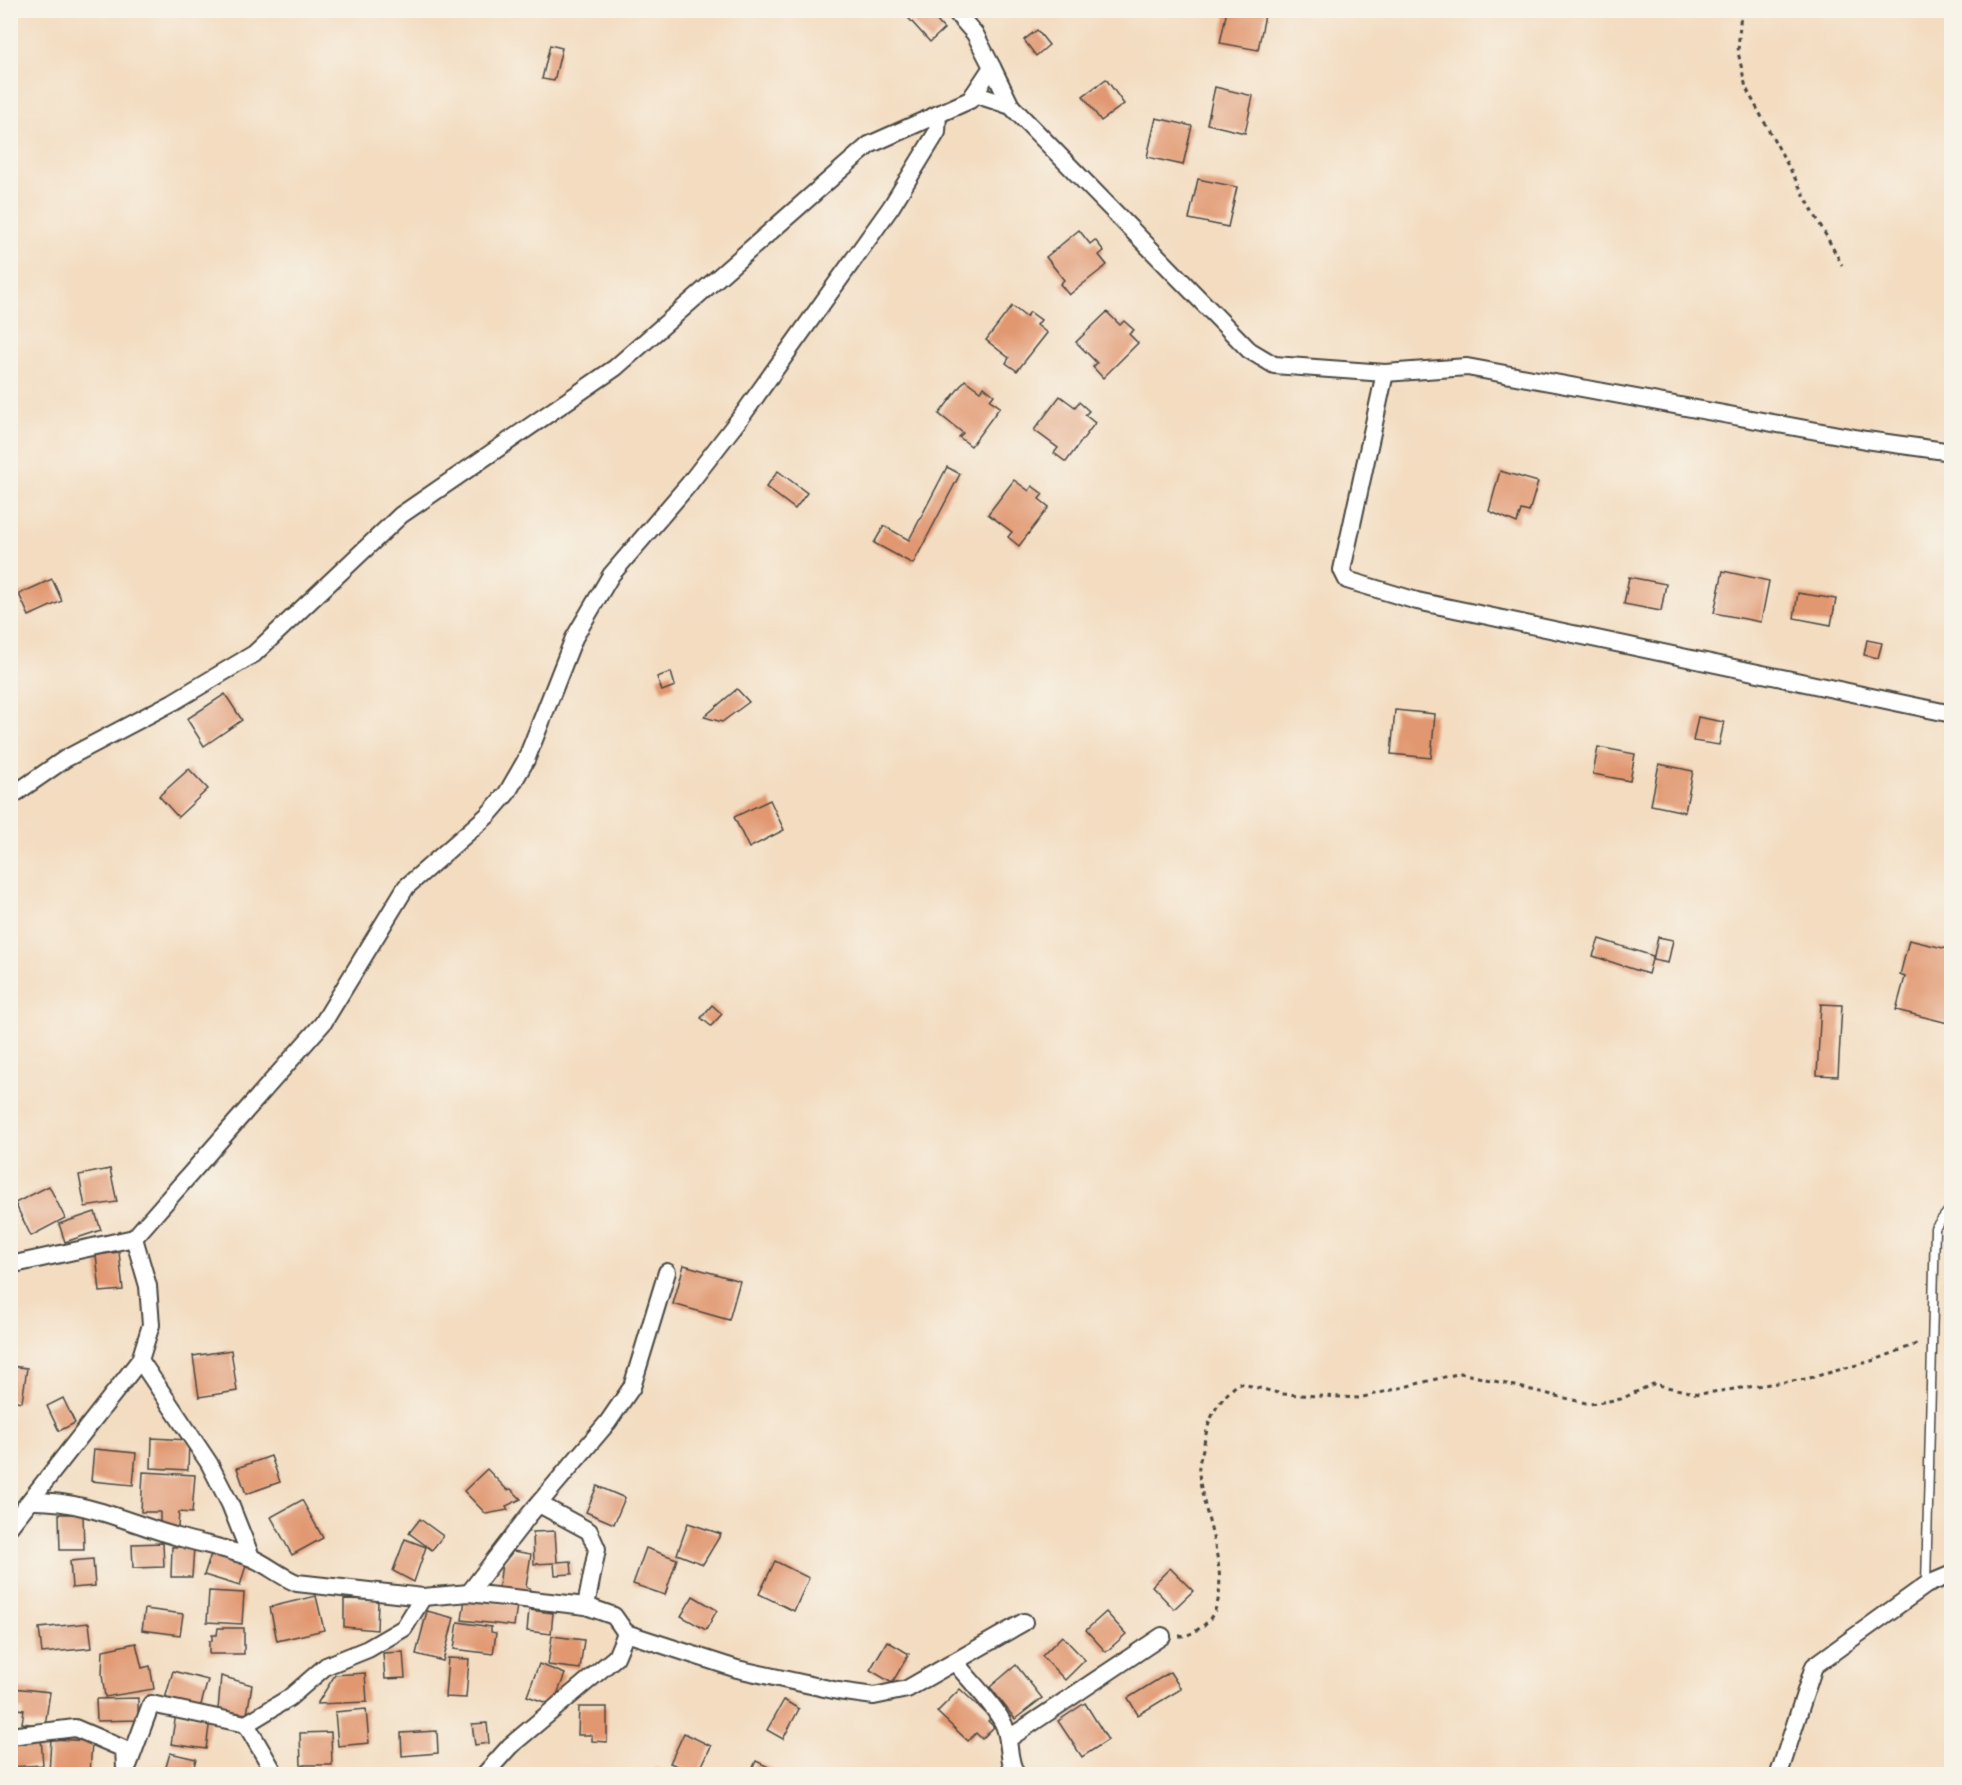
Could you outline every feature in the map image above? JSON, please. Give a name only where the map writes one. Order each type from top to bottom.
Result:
[{"type":"street","points":[[954,10],[975,34],[1011,106],[1249,350],[1274,365],[1385,373],[1467,367],[1866,440],[1952,452]]},
{"type":"street","points":[[10,797],[65,759],[173,702],[254,654],[401,515],[615,368],[869,146],[970,99],[992,67]]},
{"type":"street","points":[[974,94],[1011,106]]},
{"type":"street","points":[[10,1266],[134,1238],[323,1023],[406,887],[488,815],[507,793],[526,760],[574,638],[611,575],[689,484],[744,413],[891,207],[937,132],[938,114]]},
{"type":"street","points":[[1385,373],[1342,570],[1347,580],[1417,601],[1952,714]]},
{"type":"street","points":[[10,1526],[32,1501],[140,1360],[151,1325],[148,1286],[134,1238]]},
{"type":"street","points":[[469,1593],[539,1504],[608,1422],[632,1387],[666,1272]]},
{"type":"street","points":[[140,1360],[209,1463],[230,1504],[251,1557]]},
{"type":"street","points":[[32,1501],[53,1500],[83,1505],[178,1537],[251,1557],[282,1577],[297,1583],[423,1597],[469,1593],[586,1606],[614,1616],[626,1633],[737,1669],[838,1691],[874,1696],[907,1689],[1024,1622]]},
{"type":"street","points":[[539,1504],[589,1531],[597,1549],[586,1606]]},
{"type":"street","points":[[1779,1774],[1814,1666],[1926,1586],[1952,1574]]},
{"type":"street","points":[[125,1774],[151,1704],[246,1724],[289,1698],[326,1666],[368,1649],[404,1628],[423,1597]]},
{"type":"street","points":[[485,1774],[510,1746],[616,1658],[626,1633]]},
{"type":"street","points":[[1008,1739],[1162,1636]]},
{"type":"street","points":[[954,1662],[1003,1723],[1008,1739],[1010,1763],[1016,1774]]},
{"type":"street","points":[[246,1724],[275,1774]]},
{"type":"street","points":[[10,1736],[75,1728],[124,1749],[125,1774]]},
{"type":"lane","points":[[1926,1586],[1935,1228],[1952,1206]]},
{"type":"path","points":[[1741,10],[1738,52],[1746,88],[1842,265]]},
{"type":"path","points":[[1162,1636],[1188,1636],[1208,1622],[1221,1596],[1199,1471],[1208,1420],[1226,1394],[1239,1383],[1282,1394],[1359,1398],[1461,1373],[1590,1404],[1621,1399],[1653,1384],[1699,1394],[1806,1379],[1875,1360],[1932,1337]]},
{"type":"building","points":[[927,10],[944,29],[930,42],[903,12]]},
{"type":"building","points":[[1227,10],[1266,10],[1258,50],[1220,43]]},
{"type":"building","points":[[1037,30],[1049,45],[1036,56],[1024,40]]},
{"type":"building","points":[[550,45],[562,48],[554,81],[542,79]]},
{"type":"building","points":[[1106,79],[1124,104],[1101,121],[1083,96]]},
{"type":"building","points":[[1215,87],[1253,96],[1245,133],[1207,124]]},
{"type":"building","points":[[1156,118],[1192,126],[1183,165],[1147,157]]},
{"type":"building","points":[[1198,179],[1237,187],[1228,227],[1189,219]]},
{"type":"building","points":[[1079,230],[1090,244],[1095,240],[1104,251],[1099,255],[1107,265],[1069,295],[1060,284],[1064,280],[1046,257]]},
{"type":"building","points":[[1012,306],[1026,317],[1030,312],[1041,320],[1037,325],[1047,333],[1017,371],[1006,363],[1009,358],[986,340]]},
{"type":"building","points":[[1107,312],[1120,325],[1124,321],[1134,330],[1129,334],[1138,343],[1103,378],[1093,367],[1097,363],[1076,342]]},
{"type":"building","points":[[965,380],[980,391],[984,387],[994,395],[990,400],[1000,407],[971,446],[959,437],[963,433],[939,414]]},
{"type":"building","points":[[1060,396],[1075,407],[1079,402],[1089,411],[1085,415],[1095,423],[1066,462],[1054,453],[1058,448],[1034,430]]},
{"type":"building","points":[[947,467],[960,474],[913,564],[874,543],[884,526],[909,540]]},
{"type":"building","points":[[778,471],[807,493],[795,509],[766,487]]},
{"type":"building","points":[[1500,471],[1538,482],[1529,512],[1521,510],[1517,523],[1489,511]]},
{"type":"building","points":[[1014,480],[1029,491],[1032,486],[1043,494],[1039,499],[1049,507],[1019,546],[1008,537],[1012,532],[988,514]]},
{"type":"building","points":[[1723,571],[1769,581],[1761,622],[1714,613]]},
{"type":"building","points":[[1629,577],[1666,584],[1661,611],[1624,604]]},
{"type":"building","points":[[52,579],[62,601],[29,616],[19,594]]},
{"type":"building","points":[[1798,593],[1836,599],[1831,625],[1794,618]]},
{"type":"building","points":[[1867,640],[1882,643],[1878,658],[1864,655]]},
{"type":"building","points":[[671,672],[675,686],[662,691],[657,677]]},
{"type":"building","points":[[737,689],[749,702],[722,722],[704,717]]},
{"type":"building","points":[[225,694],[242,720],[204,746],[187,719]]},
{"type":"building","points":[[1395,710],[1435,714],[1431,758],[1391,754]]},
{"type":"building","points":[[1698,717],[1724,722],[1719,745],[1693,741]]},
{"type":"building","points":[[1598,747],[1635,754],[1630,781],[1593,774]]},
{"type":"building","points":[[1659,764],[1693,771],[1685,812],[1651,805]]},
{"type":"building","points":[[189,769],[208,789],[178,817],[159,796]]},
{"type":"building","points":[[770,800],[784,830],[749,848],[734,817]]},
{"type":"building","points":[[1658,937],[1673,940],[1668,963],[1653,960]]},
{"type":"building","points":[[1599,939],[1653,956],[1648,974],[1593,956]]},
{"type":"building","points":[[1909,940],[1952,950],[1952,1024],[1896,1010],[1905,977],[1900,975]]},
{"type":"building","points":[[1821,1004],[1842,1005],[1838,1076],[1817,1075]]},
{"type":"building","points":[[712,1005],[722,1014],[711,1026],[701,1018]]},
{"type":"building","points":[[110,1169],[117,1202],[85,1207],[79,1175]]},
{"type":"building","points":[[49,1186],[65,1218],[31,1236],[15,1203]]},
{"type":"building","points":[[95,1212],[101,1230],[65,1242],[59,1224]]},
{"type":"building","points":[[119,1252],[123,1290],[100,1292],[96,1255]]},
{"type":"building","points":[[684,1265],[740,1281],[729,1320],[673,1304]]},
{"type":"building","points":[[231,1350],[237,1391],[199,1397],[193,1356]]},
{"type":"building","points":[[10,1366],[27,1368],[22,1402],[10,1400]]},
{"type":"building","points":[[63,1398],[75,1423],[59,1431],[47,1406]]},
{"type":"building","points":[[152,1438],[189,1440],[188,1470],[151,1468]]},
{"type":"building","points":[[94,1449],[136,1453],[133,1485],[91,1481]]},
{"type":"building","points":[[271,1456],[280,1482],[246,1494],[237,1468]]},
{"type":"building","points":[[487,1469],[507,1490],[511,1489],[521,1499],[506,1506],[508,1510],[486,1514],[464,1491]]},
{"type":"building","points":[[143,1472],[195,1475],[192,1513],[179,1512],[178,1527],[160,1525],[160,1512],[141,1512]]},
{"type":"building","points":[[597,1486],[625,1498],[614,1524],[586,1512]]},
{"type":"building","points":[[302,1500],[323,1538],[292,1555],[271,1517]]},
{"type":"building","points":[[59,1514],[83,1514],[84,1550],[60,1550]]},
{"type":"building","points":[[420,1519],[443,1536],[432,1550],[409,1533]]},
{"type":"building","points":[[688,1523],[721,1534],[703,1564],[677,1554]]},
{"type":"building","points":[[555,1531],[557,1562],[571,1561],[572,1574],[555,1575],[554,1563],[534,1564],[533,1532]]},
{"type":"building","points":[[405,1539],[426,1547],[414,1582],[393,1571]]},
{"type":"building","points":[[163,1543],[164,1567],[133,1568],[132,1544]]},
{"type":"building","points":[[172,1547],[194,1547],[192,1577],[171,1577]]},
{"type":"building","points":[[646,1548],[677,1559],[665,1595],[633,1584]]},
{"type":"building","points":[[513,1551],[531,1554],[526,1587],[530,1588],[529,1598],[498,1593],[502,1564]]},
{"type":"building","points":[[211,1554],[246,1565],[240,1586],[204,1575]]},
{"type":"building","points":[[93,1559],[95,1586],[72,1588],[70,1561]]},
{"type":"building","points":[[775,1561],[809,1578],[794,1611],[759,1594]]},
{"type":"building","points":[[1170,1568],[1193,1591],[1174,1609],[1152,1586]]},
{"type":"building","points":[[209,1591],[244,1593],[242,1624],[207,1622]]},
{"type":"building","points":[[316,1596],[324,1630],[277,1641],[270,1607]]},
{"type":"building","points":[[693,1596],[717,1610],[706,1630],[681,1616]]},
{"type":"building","points":[[344,1599],[378,1600],[377,1630],[344,1627]]},
{"type":"building","points":[[465,1599],[517,1605],[514,1626],[462,1620]]},
{"type":"building","points":[[145,1609],[183,1614],[180,1635],[142,1630]]},
{"type":"building","points":[[529,1610],[553,1613],[551,1634],[527,1631]]},
{"type":"building","points":[[427,1611],[454,1618],[443,1661],[416,1654]]},
{"type":"building","points":[[1106,1612],[1126,1634],[1106,1652],[1086,1630]]},
{"type":"building","points":[[458,1622],[491,1627],[491,1632],[496,1633],[493,1654],[454,1649]]},
{"type":"building","points":[[89,1623],[92,1648],[42,1653],[39,1628]]},
{"type":"building","points":[[218,1628],[244,1628],[244,1654],[209,1654],[209,1641],[212,1641],[212,1635],[217,1635]]},
{"type":"building","points":[[552,1636],[584,1640],[580,1669],[548,1665]]},
{"type":"building","points":[[1062,1636],[1085,1660],[1065,1680],[1042,1656]]},
{"type":"building","points":[[887,1641],[909,1654],[892,1683],[870,1670]]},
{"type":"building","points":[[136,1643],[142,1668],[150,1666],[154,1689],[105,1697],[102,1675],[103,1650]]},
{"type":"building","points":[[403,1652],[405,1678],[385,1679],[383,1653]]},
{"type":"building","points":[[448,1658],[469,1659],[466,1698],[445,1697]]},
{"type":"building","points":[[539,1664],[565,1674],[553,1705],[527,1696]]},
{"type":"building","points":[[1016,1665],[1042,1698],[1015,1719],[990,1687]]},
{"type":"building","points":[[173,1671],[208,1680],[200,1708],[165,1699]]},
{"type":"building","points":[[1170,1672],[1181,1689],[1138,1715],[1128,1698]]},
{"type":"building","points":[[365,1673],[367,1702],[317,1704],[335,1675]]},
{"type":"building","points":[[221,1676],[252,1685],[247,1714],[218,1710]]},
{"type":"building","points":[[13,1688],[50,1692],[45,1726],[22,1723],[24,1710],[10,1708]]},
{"type":"building","points":[[960,1689],[991,1718],[988,1721],[994,1727],[982,1739],[976,1733],[968,1741],[937,1712]]},
{"type":"building","points":[[138,1698],[138,1720],[97,1721],[96,1699]]},
{"type":"building","points":[[784,1700],[799,1709],[783,1739],[767,1730]]},
{"type":"building","points":[[1085,1703],[1108,1740],[1082,1757],[1058,1721]]},
{"type":"building","points":[[579,1707],[607,1707],[607,1742],[592,1741],[592,1735],[578,1735]]},
{"type":"building","points":[[366,1709],[369,1743],[338,1746],[335,1712]]},
{"type":"building","points":[[176,1714],[210,1719],[206,1749],[171,1744]]},
{"type":"building","points":[[487,1723],[489,1743],[475,1745],[472,1724]]},
{"type":"building","points":[[437,1731],[438,1753],[402,1756],[401,1733]]},
{"type":"building","points":[[331,1732],[332,1765],[301,1765],[300,1733]]},
{"type":"building","points":[[684,1733],[711,1746],[698,1774],[670,1763]]},
{"type":"building","points":[[41,1738],[43,1765],[10,1767],[10,1740]]},
{"type":"building","points":[[51,1739],[92,1741],[90,1774],[49,1774]]},
{"type":"building","points":[[170,1753],[196,1759],[192,1774],[164,1774]]},
{"type":"building","points":[[756,1761],[783,1774],[750,1774]]},
{"type":"building","points":[[656,1767],[672,1774],[653,1774]]}]
